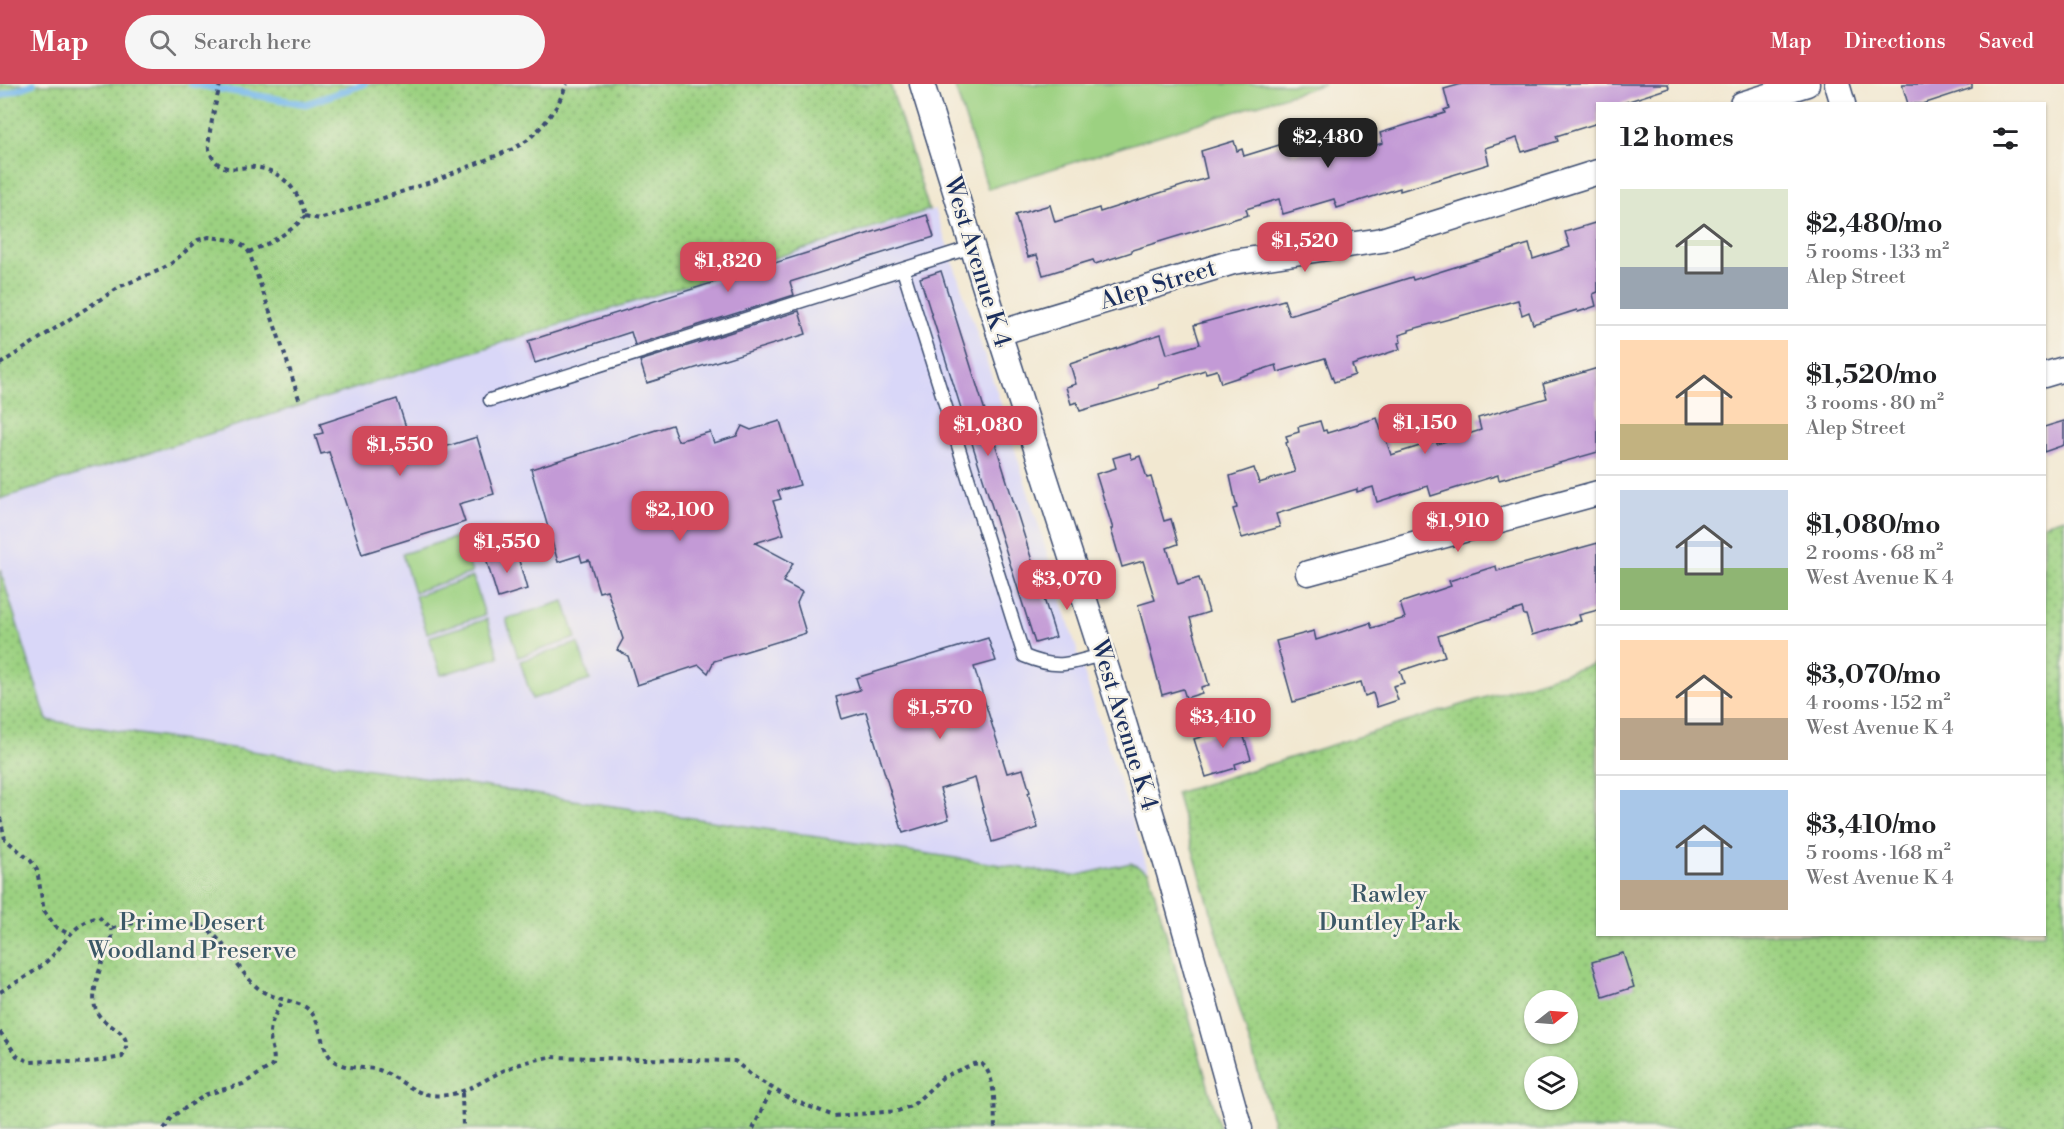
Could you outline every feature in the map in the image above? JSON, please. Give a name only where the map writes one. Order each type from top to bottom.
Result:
[{"type":"street","name":"West Avenue K 4","points":[[922,84],[999,333],[1103,654],[1169,873],[1240,1129]]},
{"type":"street","points":[[1748,102],[1807,84]]},
{"type":"street","points":[[1837,84],[1842,102]]},
{"type":"street","name":"Alep Street","points":[[999,333],[1233,262],[1382,240],[1596,173]]},
{"type":"street","points":[[2046,374],[2064,369]]},
{"type":"street","points":[[1308,573],[1596,494]]},
{"type":"lane","points":[[490,400],[972,247]]},
{"type":"lane","points":[[903,270],[1024,656],[1041,663],[1064,666],[1103,654]]},
{"type":"path","points":[[220,84],[209,147],[212,158],[227,168],[253,167],[266,169],[280,176],[292,187],[302,202],[305,216]]},
{"type":"path","points":[[305,216],[319,219],[343,212],[369,201],[433,181],[513,149],[528,140],[543,125],[557,106],[567,84]]},
{"type":"path","points":[[249,252],[266,245],[300,222],[305,216]]},
{"type":"path","points":[[0,364],[121,286],[172,263],[198,240],[209,237],[232,240],[244,246],[249,252],[300,402]]},
{"type":"path","points":[[0,818],[5,839],[31,861],[37,870],[44,911],[56,927],[69,934]]},
{"type":"path","points":[[0,992],[50,959],[69,934],[88,919],[99,917],[111,928],[111,937],[93,995],[98,1015],[122,1033],[127,1042],[122,1057],[86,1063],[53,1060],[30,1062],[17,1056],[0,1032]]},
{"type":"path","points":[[111,928],[162,919],[201,926],[209,930],[250,981],[262,991],[283,1001],[300,1004],[311,1012],[333,1060],[348,1067],[375,1069],[390,1074],[418,1092],[432,1096],[462,1093],[508,1069],[536,1059],[551,1057],[735,1061],[751,1075],[790,1099],[834,1116],[898,1111],[913,1106],[943,1077],[973,1064],[981,1063],[991,1080],[995,1129]]},
{"type":"path","points":[[164,1129],[173,1116],[207,1094],[243,1084],[273,1065],[275,1058],[269,1034],[272,1019],[283,1001]]},
{"type":"path","points":[[753,1129],[772,1088]]},
{"type":"path","points":[[462,1093],[463,1128],[468,1129]]},
{"type":"shaded area","points":[[935,209],[1000,401],[1087,682],[1149,872],[1131,863],[1074,876],[47,720],[0,569],[0,499]]},
{"type":"green space","points":[[0,84],[890,84],[929,210],[0,499]]},
{"type":"green space","points":[[954,84],[1324,84],[988,189]]},
{"type":"green space","name":"Rawley Duntley Park","points":[[2064,518],[2064,1129],[1275,1129],[1176,793],[1596,663],[1596,936],[2046,936],[2046,523]]},
{"type":"green space","points":[[460,536],[472,573],[414,592],[402,554]]},
{"type":"green space","name":"Prime Desert Woodland Preserve","points":[[0,569],[47,720],[1074,876],[1131,863],[1149,872],[1220,1129],[0,1129]]},
{"type":"green space","points":[[473,577],[485,615],[427,633],[415,596]]},
{"type":"green space","points":[[564,601],[576,638],[518,657],[506,619]]},
{"type":"green space","points":[[487,619],[499,657],[441,675],[429,637]]},
{"type":"green space","points":[[578,643],[590,680],[532,699],[520,661]]},
{"type":"building","points":[[1462,84],[1668,84],[1669,88],[1626,102],[1596,102],[1596,124],[1556,136],[1558,141],[1522,152],[1517,138],[1485,148],[1489,164],[1337,208],[1334,199],[1283,214],[1279,199],[1246,209],[1248,215],[1132,250],[1132,252],[1095,264],[1093,260],[1043,275],[1037,255],[1028,257],[1015,215],[1050,205],[1055,222],[1099,208],[1100,212],[1207,178],[1201,151],[1234,141],[1237,151],[1242,149],[1244,156],[1289,142],[1293,154],[1346,140],[1350,153],[1383,143],[1380,133],[1445,113],[1444,110],[1449,108],[1444,89]]},
{"type":"building","points":[[1902,84],[1972,84],[1972,88],[1929,102],[1907,102]]},
{"type":"building","points":[[927,215],[934,237],[790,282],[794,295],[635,345],[631,332],[535,363],[528,341]]},
{"type":"building","points":[[1596,223],[1596,293],[1593,294],[1596,306],[1533,324],[1529,312],[1522,315],[1518,300],[1409,330],[1399,335],[1400,349],[1352,365],[1355,375],[1334,382],[1325,358],[1278,372],[1276,365],[1221,383],[1217,370],[1206,373],[1205,370],[1159,385],[1159,388],[1080,411],[1077,402],[1071,404],[1066,387],[1076,384],[1070,364],[1161,334],[1167,354],[1200,344],[1194,325],[1284,300],[1289,315],[1529,244],[1533,259],[1570,247],[1565,232]]},
{"type":"building","points":[[941,271],[1056,637],[1035,643],[920,278]]},
{"type":"building","points":[[799,311],[806,334],[647,383],[640,361]]},
{"type":"building","points":[[1596,369],[1596,453],[1499,480],[1498,475],[1431,496],[1428,486],[1377,502],[1373,487],[1357,492],[1357,489],[1276,514],[1280,527],[1242,538],[1233,509],[1237,508],[1230,476],[1254,468],[1259,483],[1295,472],[1286,436],[1299,432],[1298,427],[1320,421],[1323,431],[1326,430],[1327,433],[1377,418],[1391,455],[1481,430],[1478,418],[1547,398],[1543,384]]},
{"type":"building","points":[[397,399],[415,456],[477,437],[494,494],[459,504],[465,522],[362,554],[329,452],[321,454],[315,435],[323,433],[320,424]]},
{"type":"building","points":[[780,421],[800,485],[778,491],[781,499],[773,501],[784,534],[755,543],[793,563],[783,582],[802,592],[797,603],[806,633],[714,661],[708,673],[699,665],[637,685],[628,656],[617,650],[623,639],[607,590],[599,592],[589,560],[582,562],[580,555],[558,562],[531,469],[672,425],[678,441],[710,432],[714,443],[737,436],[742,426],[751,430]]},
{"type":"building","points":[[2064,421],[2064,445],[2046,451],[2046,426]]},
{"type":"building","points":[[1130,453],[1132,459],[1140,456],[1147,478],[1151,477],[1164,521],[1171,519],[1178,544],[1167,548],[1178,584],[1199,578],[1209,612],[1190,618],[1209,685],[1201,687],[1202,693],[1186,698],[1183,689],[1162,695],[1138,605],[1155,600],[1143,561],[1122,567],[1096,474],[1116,468],[1113,458]]},
{"type":"building","points":[[1596,544],[1596,611],[1579,615],[1581,621],[1532,635],[1522,608],[1438,636],[1445,656],[1400,671],[1404,683],[1393,686],[1398,700],[1377,707],[1373,693],[1365,696],[1361,682],[1293,702],[1276,641],[1314,631],[1316,640],[1370,623],[1372,628],[1405,618],[1400,603],[1451,586],[1449,581],[1496,566],[1497,571]]},
{"type":"building","points":[[516,550],[527,589],[498,598],[486,559]]},
{"type":"building","points":[[988,638],[996,661],[974,667],[1007,773],[1023,769],[1038,828],[992,842],[975,778],[940,789],[949,819],[903,833],[866,712],[842,719],[836,697],[860,690],[856,678]]},
{"type":"building","points":[[1239,721],[1251,759],[1235,764],[1236,768],[1206,777],[1194,739],[1215,733],[1213,728]]},
{"type":"building","points":[[1623,953],[1634,987],[1603,997],[1592,962]]},
{"type":"waterway","points":[[0,96],[33,84]]},
{"type":"waterway","points":[[191,84],[306,104],[364,84]]}]
